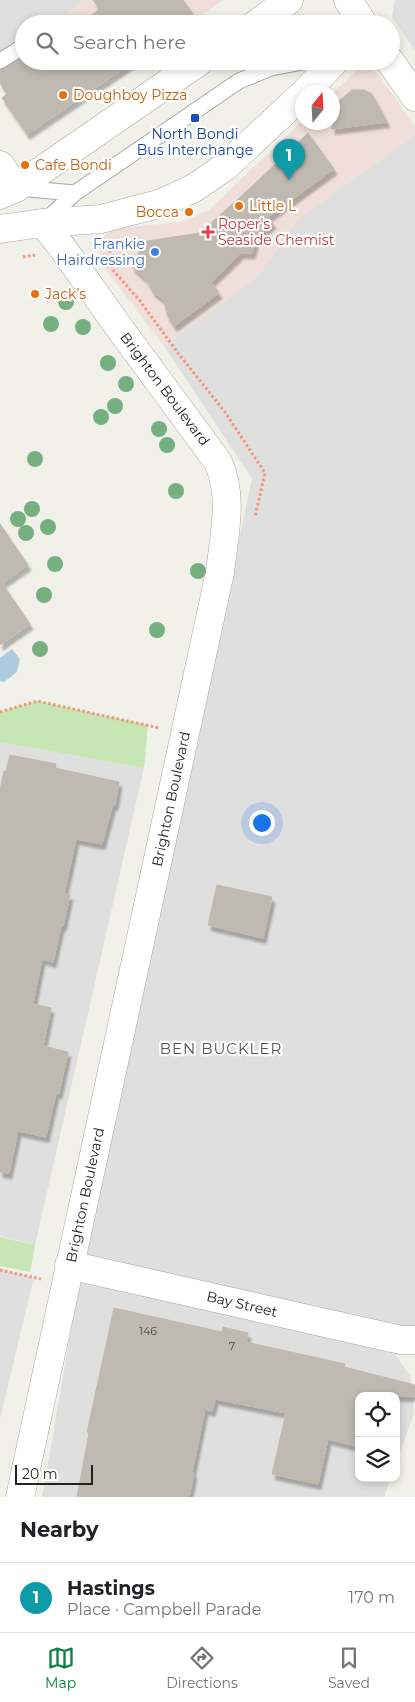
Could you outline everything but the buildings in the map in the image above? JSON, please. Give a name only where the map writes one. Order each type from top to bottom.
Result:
[{"type":"street","points":[[268,15],[289,0]]},
{"type":"street","points":[[8,191],[187,70]]},
{"type":"street","points":[[312,85],[327,70]]},
{"type":"street","points":[[396,70],[415,97]]},
{"type":"street","points":[[0,229],[101,219],[130,213],[162,203],[194,188],[226,166],[295,102]]},
{"type":"street","name":"Brighton Boulevard","points":[[0,165],[8,191],[43,224],[64,250],[218,462],[224,475],[227,489],[226,520],[220,572],[20,1497]]},
{"type":"street","name":"Bay Street","points":[[69,1265],[401,1340],[415,1340]]},
{"type":"lane","points":[[0,61],[15,52]]},
{"type":"lane","points":[[43,224],[76,193],[240,81],[266,70]]},
{"type":"lane","points":[[8,191],[76,193]]},
{"type":"path","points":[[0,712],[37,702],[159,727],[156,738],[183,745]]},
{"type":"path","points":[[0,1270],[52,1281],[69,1265]]},
{"type":"shaded area","points":[[0,0],[85,0],[64,15],[15,15],[15,48],[0,58]]},
{"type":"shaded area","points":[[85,0],[223,0],[202,15],[64,15]]},
{"type":"shaded area","points":[[395,0],[415,0],[415,51],[400,29],[400,15],[392,15]]},
{"type":"shaded area","points":[[357,70],[373,70],[378,74],[415,127],[415,135],[299,218],[257,277],[164,346],[100,262],[100,241],[105,235],[120,228],[181,222],[209,210],[295,128],[295,130],[340,130],[340,86]]},
{"type":"shaded area","points":[[415,135],[415,1329],[87,1256],[252,479],[164,346],[257,277],[299,218]]},
{"type":"shaded area","points":[[0,742],[144,768],[35,1245],[0,1236]]},
{"type":"shaded area","points":[[0,1270],[34,1277],[0,1419]]},
{"type":"shaded area","points":[[80,1279],[395,1354],[410,1376],[414,1413],[400,1452],[400,1392],[355,1392],[355,1482],[390,1482],[384,1497],[42,1497]]},
{"type":"green space","points":[[37,701],[148,725],[144,768],[0,742],[0,712]]},
{"type":"green space","points":[[0,1237],[35,1245],[30,1272],[0,1266]]},
{"type":"water","points":[[12,649],[20,659],[17,672],[4,682],[0,681],[0,658]]},
{"type":"place","name":"Doughboy Pizza","points":[[63,95]]},
{"type":"place","name":"North Bondi Bus Interchange","points":[[195,118]]},
{"type":"place","name":"Cafe Bondi","points":[[25,165]]},
{"type":"place","name":"Hastings","points":[[289,180]]},
{"type":"place","name":"Little L","points":[[239,206]]},
{"type":"place","name":"Bocca","points":[[189,212]]},
{"type":"place","name":"Roper's Seaside Chemist","points":[[208,232]]},
{"type":"place","name":"Frankie Hairdressing","points":[[155,252]]},
{"type":"place","name":"Jack’s","points":[[35,294]]},
{"type":"district","name":"BEN BUCKLER","points":[[221,1049]]}]
